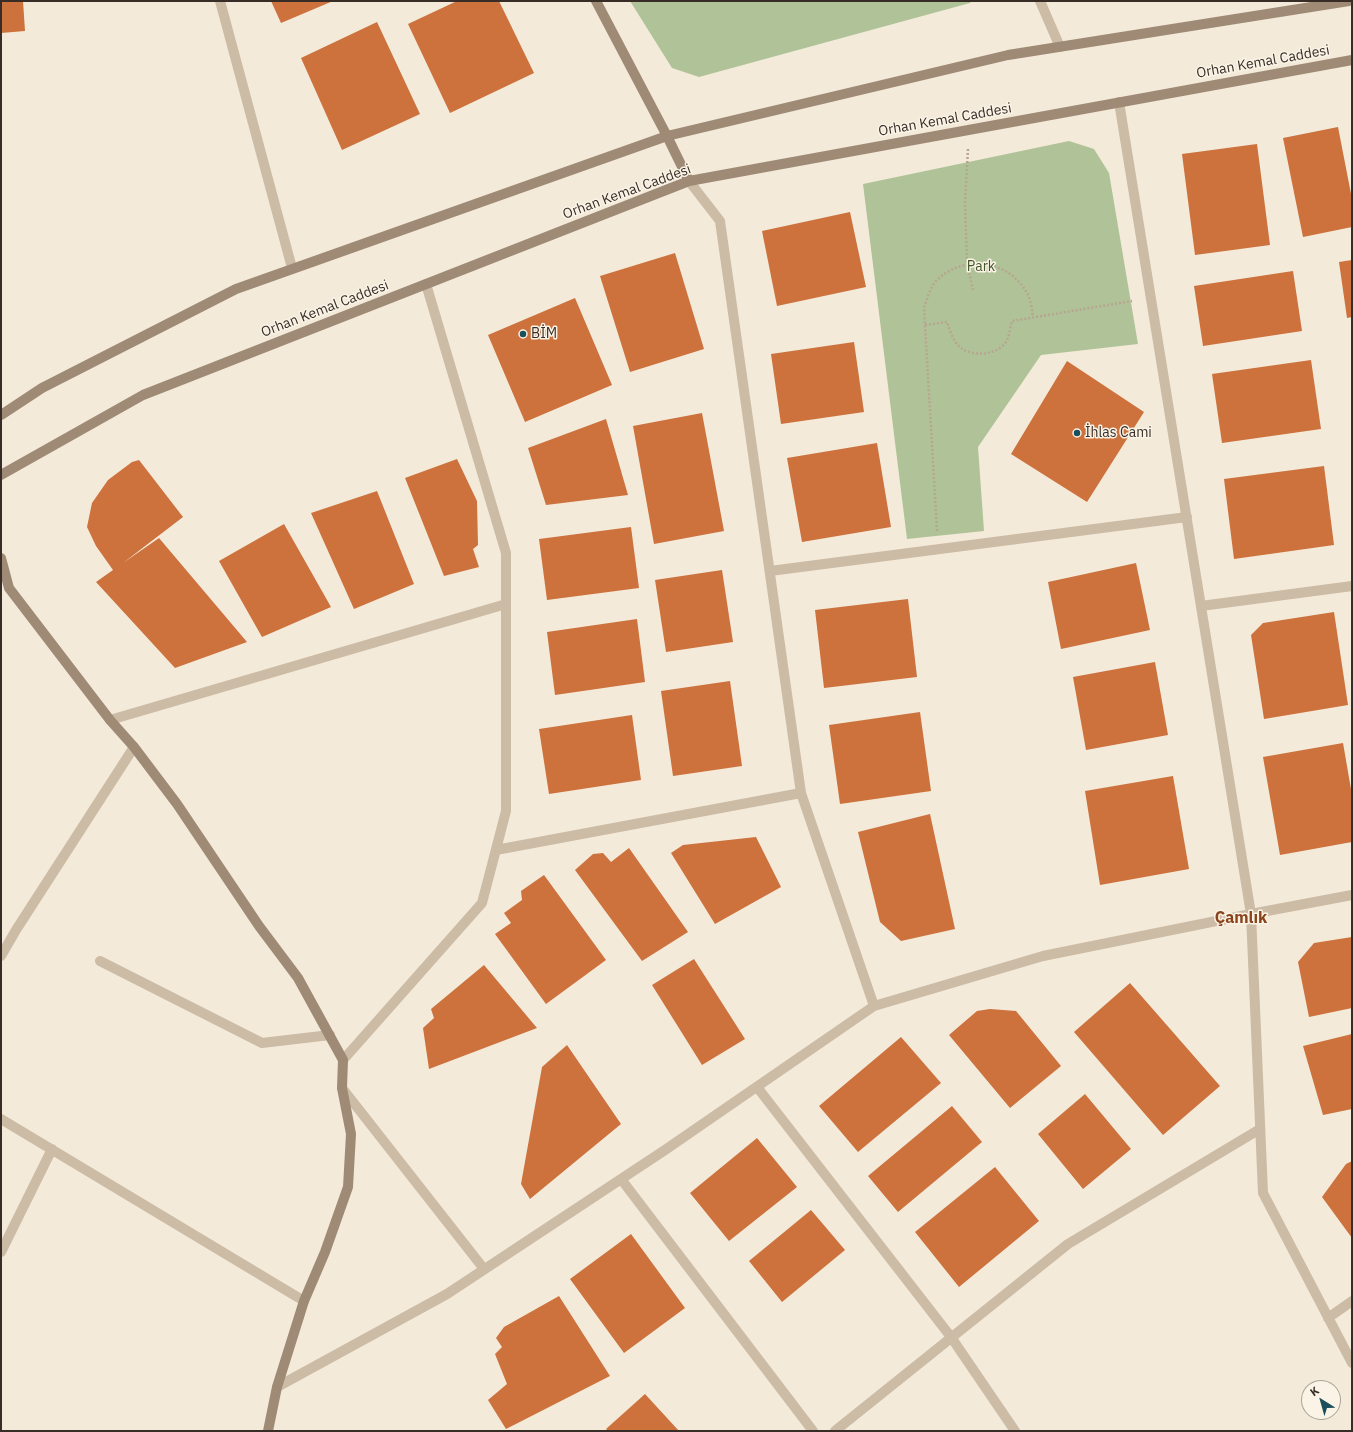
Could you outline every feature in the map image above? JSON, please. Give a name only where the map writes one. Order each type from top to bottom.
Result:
[{"type":"main road","points":[[596,1],[689,181]]},
{"type":"main road","points":[[1,415],[42,388],[229,292],[292,268],[667,136],[1008,55],[1349,1]]},
{"type":"main road","name":"Orhan Kemal Caddesi","points":[[1,475],[143,395],[689,181],[1352,60]]},
{"type":"main road","points":[[1,558],[5,586],[110,720],[134,747],[177,804],[259,926],[298,978],[343,1060],[342,1088],[351,1134],[348,1187],[325,1252],[304,1301],[277,1386],[268,1431]]},
{"type":"street","points":[[220,1],[292,268]]},
{"type":"street","points":[[1040,1],[1060,47]]},
{"type":"street","points":[[1119,102],[1251,914],[1263,1193],[1352,1363]]},
{"type":"street","points":[[689,181],[720,222],[801,793],[874,1006]]},
{"type":"street","points":[[343,1060],[482,903],[506,811],[506,553],[426,284]]},
{"type":"street","points":[[770,570],[1187,517]]},
{"type":"street","points":[[1201,606],[1352,586]]},
{"type":"street","points":[[110,720],[506,604]]},
{"type":"street","points":[[1,956],[16,930],[134,747]]},
{"type":"street","points":[[496,850],[801,793]]},
{"type":"street","points":[[277,1386],[447,1294],[621,1179],[874,1006],[1043,956],[1251,914],[1352,896]]},
{"type":"street","points":[[100,961],[262,1043],[330,1035]]},
{"type":"street","points":[[757,1087],[951,1337],[1015,1431]]},
{"type":"street","points":[[342,1088],[484,1269]]},
{"type":"street","points":[[1,1119],[304,1301]]},
{"type":"street","points":[[835,1431],[1068,1244],[1260,1128]]},
{"type":"street","points":[[1,1252],[52,1149]]},
{"type":"street","points":[[621,1179],[813,1431]]},
{"type":"street","points":[[1328,1318],[1352,1301]]},
{"type":"path","points":[[968,130],[965,202],[967,264],[973,290]]},
{"type":"path","points":[[938,549],[924,308],[928,295],[936,281],[951,270],[967,264],[986,263],[1002,270],[1016,279],[1028,294],[1033,317]]},
{"type":"path","points":[[925,325],[947,322],[952,336],[960,347],[974,354],[986,354],[998,349],[1007,341],[1012,321],[1151,298]]},
{"type":"green space","points":[[630,1],[971,1],[970,3],[699,77],[672,68]]},
{"type":"green space","name":"Park","points":[[1069,141],[1094,149],[1109,173],[1138,344],[1041,355],[978,447],[984,531],[907,539],[863,184]]},
{"type":"building","points":[[1,1],[23,1],[25,31],[1,33]]},
{"type":"building","points":[[271,1],[333,1],[281,23]]},
{"type":"building","points":[[457,1],[499,1],[534,73],[450,113],[408,24]]},
{"type":"building","points":[[377,22],[420,114],[342,150],[301,58]]},
{"type":"building","points":[[1338,127],[1352,199],[1352,227],[1303,237],[1283,138]]},
{"type":"building","points":[[1257,144],[1270,245],[1195,255],[1182,154]]},
{"type":"building","points":[[850,212],[866,287],[777,306],[762,231]]},
{"type":"building","points":[[675,253],[704,349],[630,372],[600,276]]},
{"type":"building","points":[[1352,260],[1352,317],[1347,318],[1339,262]]},
{"type":"building","points":[[1293,271],[1302,331],[1203,346],[1194,286]]},
{"type":"building","points":[[575,298],[612,385],[525,422],[488,335]]},
{"type":"building","points":[[854,342],[864,412],[781,424],[771,354]]},
{"type":"building","points":[[1311,360],[1321,429],[1222,443],[1212,374]]},
{"type":"building","name":"İhlas Cami","points":[[1067,361],[1144,412],[1087,502],[1011,454]]},
{"type":"building","points":[[702,413],[724,531],[654,544],[633,426]]},
{"type":"building","points":[[606,419],[628,495],[546,505],[528,448]]},
{"type":"building","points":[[877,443],[891,527],[802,542],[787,458]]},
{"type":"building","points":[[457,459],[477,501],[478,545],[473,549],[479,567],[444,576],[405,478]]},
{"type":"building","points":[[139,460],[183,517],[123,563],[159,538],[247,642],[175,668],[96,582],[113,570],[96,546],[87,527],[92,503],[108,480],[132,462]]},
{"type":"building","points":[[1324,466],[1334,545],[1234,559],[1224,479]]},
{"type":"building","points":[[377,491],[414,584],[354,609],[311,513]]},
{"type":"building","points":[[284,524],[331,607],[262,637],[219,561]]},
{"type":"building","points":[[631,527],[639,588],[547,600],[539,539]]},
{"type":"building","points":[[1136,563],[1150,630],[1061,649],[1048,582]]},
{"type":"building","points":[[722,570],[733,642],[666,652],[655,580]]},
{"type":"building","points":[[908,599],[917,677],[824,688],[815,610]]},
{"type":"building","points":[[1334,612],[1348,705],[1264,719],[1251,635],[1263,623]]},
{"type":"building","points":[[637,619],[645,682],[555,695],[547,632]]},
{"type":"building","points":[[1155,662],[1168,735],[1086,750],[1073,677]]},
{"type":"building","points":[[730,681],[742,766],[673,776],[661,691]]},
{"type":"building","points":[[920,712],[931,791],[840,804],[829,725]]},
{"type":"building","points":[[632,715],[641,780],[549,794],[539,729]]},
{"type":"building","points":[[1343,743],[1352,795],[1352,842],[1280,855],[1263,757]]},
{"type":"building","points":[[1173,776],[1189,869],[1100,885],[1085,791]]},
{"type":"building","points":[[930,814],[955,929],[901,941],[880,922],[858,832]]},
{"type":"building","points":[[756,837],[781,887],[715,924],[671,853],[683,845]]},
{"type":"building","points":[[629,848],[688,932],[642,961],[575,870],[593,854],[603,853],[611,862]]},
{"type":"building","points":[[544,875],[606,960],[546,1004],[495,934],[511,923],[504,913],[522,900],[521,891]]},
{"type":"building","points":[[1352,937],[1352,1008],[1309,1017],[1298,962],[1314,943]]},
{"type":"building","points":[[694,959],[745,1039],[702,1065],[652,985]]},
{"type":"building","points":[[484,965],[537,1028],[429,1069],[423,1028],[434,1018],[431,1009]]},
{"type":"building","points":[[1130,983],[1220,1086],[1163,1135],[1074,1032]]},
{"type":"building","points":[[990,1009],[1016,1011],[1061,1066],[1010,1108],[949,1035],[977,1011]]},
{"type":"building","points":[[1352,1034],[1352,1109],[1323,1115],[1303,1046]]},
{"type":"building","points":[[901,1037],[941,1083],[858,1152],[819,1106]]},
{"type":"building","points":[[567,1045],[621,1124],[530,1199],[521,1184],[542,1067]]},
{"type":"building","points":[[1085,1094],[1131,1149],[1083,1189],[1038,1134]]},
{"type":"building","points":[[952,1106],[982,1142],[898,1212],[868,1176]]},
{"type":"building","points":[[757,1138],[797,1187],[729,1241],[690,1193]]},
{"type":"building","points":[[1352,1161],[1352,1238],[1322,1197],[1346,1164]]},
{"type":"building","points":[[995,1167],[1039,1221],[959,1287],[915,1232]]},
{"type":"building","points":[[811,1210],[845,1250],[782,1302],[749,1261]]},
{"type":"building","points":[[631,1234],[685,1308],[624,1353],[570,1279]]},
{"type":"building","points":[[559,1296],[610,1376],[506,1429],[488,1400],[507,1384],[495,1354],[502,1347],[496,1338],[504,1327]]},
{"type":"building","points":[[645,1394],[679,1431],[608,1431],[606,1429]]},
{"type":"place","name":"BİM","points":[[523,334]]},
{"type":"place","name":"İhlas Cami","points":[[1077,433]]},
{"type":"district","name":"Çamlık","points":[[1241,918]]}]
